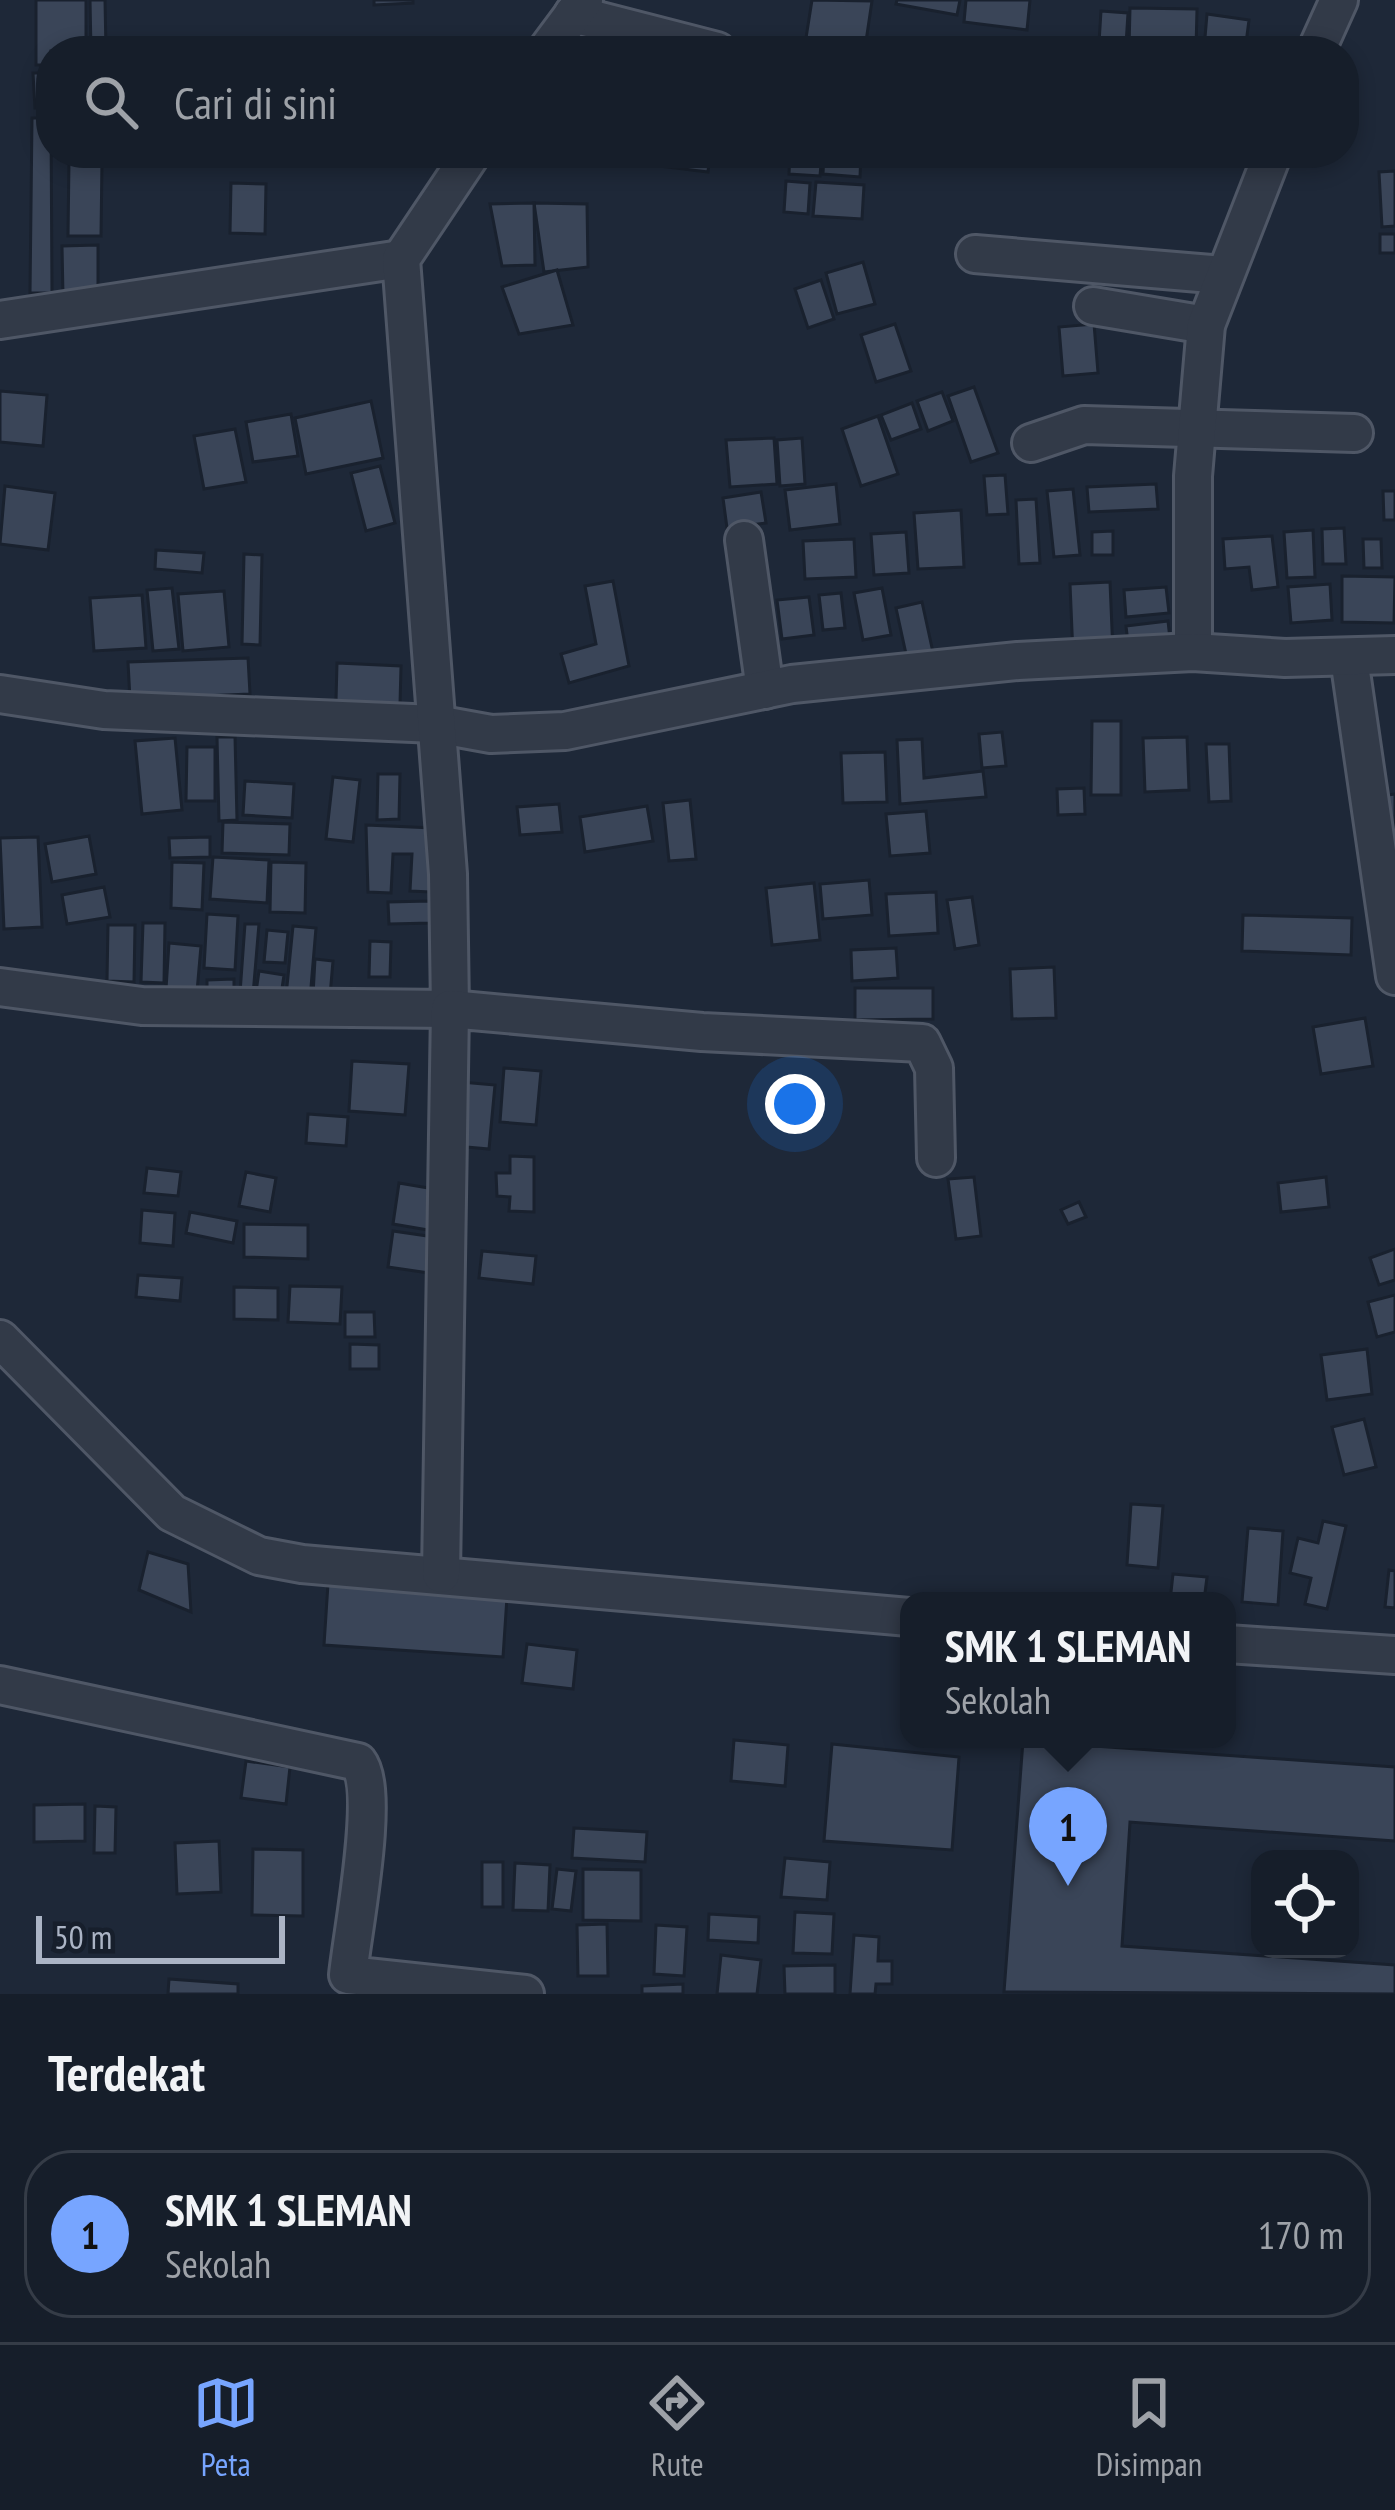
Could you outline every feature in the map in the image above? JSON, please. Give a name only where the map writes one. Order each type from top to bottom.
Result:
[{"type":"street","points":[[1323,36],[1339,0]]},
{"type":"street","points":[[557,36],[579,7],[670,36]]},
{"type":"street","points":[[441,1574],[448,874],[401,259],[462,168]]},
{"type":"street","points":[[1193,652],[1197,430],[1206,325],[1267,168]]},
{"type":"street","points":[[975,254],[1223,275]]},
{"type":"street","points":[[0,320],[401,259]]},
{"type":"street","points":[[1093,306],[1206,325]]},
{"type":"street","points":[[1031,443],[1084,425],[1354,433]]},
{"type":"street","points":[[744,540],[765,690]]},
{"type":"street","points":[[0,694],[104,710],[436,724],[491,734],[565,731],[765,690],[1018,662],[1193,652],[1349,658],[1395,655]]},
{"type":"street","points":[[1349,658],[1395,976]]},
{"type":"street","points":[[0,987],[142,1006],[450,1009],[702,1032],[922,1043],[934,1068],[936,1158]]},
{"type":"street","points":[[0,1339],[172,1513],[214,1538],[302,1564],[900,1615]]},
{"type":"street","points":[[1236,1645],[1395,1655]]},
{"type":"street","points":[[0,1685],[358,1762],[368,1777],[350,1985],[525,1994]]},
{"type":"building","points":[[36,0],[86,0],[86,36],[36,36]]},
{"type":"building","points":[[90,0],[105,0],[106,36],[91,36]]},
{"type":"building","points":[[374,0],[413,0],[413,3],[374,5]]},
{"type":"building","points":[[812,0],[872,1],[867,36],[806,36]]},
{"type":"building","points":[[897,0],[960,0],[957,15],[896,4]]},
{"type":"building","points":[[966,0],[1030,0],[1027,30],[964,22]]},
{"type":"building","points":[[1130,8],[1197,9],[1196,36],[1129,36]]},
{"type":"building","points":[[1101,11],[1128,13],[1127,36],[1099,36]]},
{"type":"building","points":[[1207,14],[1249,20],[1247,36],[1205,36]]},
{"type":"building","points":[[32,118],[36,118],[36,168],[51,168],[52,293],[30,293]]},
{"type":"building","points":[[69,168],[102,168],[101,236],[68,236]]},
{"type":"building","points":[[789,168],[821,168],[820,176],[789,174]]},
{"type":"building","points":[[823,168],[860,168],[860,177],[823,174]]},
{"type":"building","points":[[1395,171],[1395,226],[1382,227],[1379,172]]},
{"type":"building","points":[[786,181],[810,183],[808,214],[784,212]]},
{"type":"building","points":[[816,182],[864,185],[862,219],[813,216]]},
{"type":"building","points":[[231,183],[266,184],[265,234],[230,233]]},
{"type":"building","points":[[534,203],[587,204],[588,267],[544,272]]},
{"type":"building","points":[[534,203],[535,265],[502,266],[490,204]]},
{"type":"building","points":[[1380,234],[1395,234],[1395,253],[1380,253]]},
{"type":"building","points":[[98,245],[98,295],[63,296],[62,246]]},
{"type":"building","points":[[863,262],[875,304],[837,314],[826,273]]},
{"type":"building","points":[[557,270],[573,325],[519,334],[502,287]]},
{"type":"building","points":[[821,280],[834,319],[808,328],[795,289]]},
{"type":"building","points":[[895,324],[911,371],[876,382],[861,335]]},
{"type":"building","points":[[1094,324],[1098,373],[1063,376],[1059,327]]},
{"type":"building","points":[[974,387],[998,453],[971,462],[948,396]]},
{"type":"building","points":[[0,391],[47,395],[43,446],[0,442]]},
{"type":"building","points":[[942,392],[953,421],[928,431],[917,401]]},
{"type":"building","points":[[371,401],[383,458],[306,474],[295,418]]},
{"type":"building","points":[[912,403],[921,429],[891,440],[881,415]]},
{"type":"building","points":[[291,414],[298,456],[253,462],[246,422]]},
{"type":"building","points":[[878,416],[898,474],[861,486],[842,429]]},
{"type":"building","points":[[235,429],[246,482],[204,489],[194,436]]},
{"type":"building","points":[[774,438],[777,484],[730,487],[726,440]]},
{"type":"building","points":[[802,438],[805,484],[780,486],[777,440]]},
{"type":"building","points":[[380,466],[395,523],[366,531],[351,473]]},
{"type":"building","points":[[1005,475],[1008,514],[987,515],[984,476]]},
{"type":"building","points":[[836,484],[840,524],[790,530],[785,490]]},
{"type":"building","points":[[1156,484],[1158,509],[1089,512],[1087,487]]},
{"type":"building","points":[[5,486],[55,493],[48,550],[0,544]]},
{"type":"building","points":[[1073,489],[1080,555],[1054,557],[1047,491]]},
{"type":"building","points":[[1383,491],[1395,491],[1395,520],[1384,520]]},
{"type":"building","points":[[761,492],[766,523],[727,528],[723,498]]},
{"type":"building","points":[[1036,499],[1040,563],[1019,564],[1016,500]]},
{"type":"building","points":[[961,510],[964,567],[918,569],[914,513]]},
{"type":"building","points":[[1344,528],[1346,564],[1323,564],[1322,529]]},
{"type":"building","points":[[1313,530],[1315,577],[1287,578],[1284,532]]},
{"type":"building","points":[[1113,531],[1113,555],[1092,555],[1092,532]]},
{"type":"building","points":[[906,532],[909,573],[874,575],[871,534]]},
{"type":"building","points":[[1272,536],[1278,587],[1252,590],[1249,567],[1225,569],[1223,539]]},
{"type":"building","points":[[854,539],[856,577],[805,579],[803,541]]},
{"type":"building","points":[[1363,539],[1381,539],[1382,568],[1364,568]]},
{"type":"building","points":[[156,550],[204,553],[202,573],[155,569]]},
{"type":"building","points":[[244,554],[262,555],[260,645],[242,644]]},
{"type":"building","points":[[1342,576],[1395,577],[1394,623],[1342,622]]},
{"type":"building","points":[[613,581],[629,666],[569,683],[561,654],[596,644],[585,586]]},
{"type":"building","points":[[1110,582],[1113,653],[1073,655],[1070,584]]},
{"type":"building","points":[[1330,584],[1332,620],[1291,623],[1288,587]]},
{"type":"building","points":[[1166,587],[1169,613],[1126,617],[1124,590]]},
{"type":"building","points":[[172,588],[179,649],[153,651],[147,590]]},
{"type":"building","points":[[882,588],[891,635],[863,640],[854,593]]},
{"type":"building","points":[[224,591],[229,647],[183,651],[178,594]]},
{"type":"building","points":[[841,593],[845,628],[823,630],[819,595]]},
{"type":"building","points":[[142,595],[146,648],[94,651],[90,598]]},
{"type":"building","points":[[809,597],[814,635],[782,639],[777,600]]},
{"type":"building","points":[[922,602],[934,657],[908,663],[896,608]]},
{"type":"building","points":[[1168,621],[1170,639],[1128,643],[1126,626]]},
{"type":"building","points":[[248,658],[250,694],[130,699],[128,662]]},
{"type":"building","points":[[337,663],[401,666],[400,704],[336,701]]},
{"type":"building","points":[[1092,721],[1121,721],[1121,795],[1091,795]]},
{"type":"building","points":[[1002,732],[1006,766],[982,768],[979,734]]},
{"type":"building","points":[[217,737],[235,737],[237,820],[219,821]]},
{"type":"building","points":[[1187,737],[1189,790],[1145,792],[1143,738]]},
{"type":"building","points":[[175,738],[182,810],[142,814],[135,741]]},
{"type":"building","points":[[922,739],[924,778],[983,771],[986,797],[900,804],[897,740]]},
{"type":"building","points":[[1206,744],[1229,744],[1231,801],[1209,802]]},
{"type":"building","points":[[187,747],[215,747],[215,801],[186,801]]},
{"type":"building","points":[[885,752],[887,802],[843,803],[841,753]]},
{"type":"building","points":[[378,774],[400,774],[399,819],[377,820]]},
{"type":"building","points":[[333,777],[360,780],[353,842],[326,839]]},
{"type":"building","points":[[245,781],[294,784],[292,818],[243,815]]},
{"type":"building","points":[[1084,788],[1085,814],[1058,815],[1057,789]]},
{"type":"building","points":[[1395,794],[1395,861],[1380,796]]},
{"type":"building","points":[[690,800],[696,859],[669,861],[663,803]]},
{"type":"building","points":[[559,804],[562,832],[520,835],[517,807]]},
{"type":"building","points":[[647,806],[653,841],[585,852],[580,817]]},
{"type":"building","points":[[926,811],[930,853],[890,856],[886,814]]},
{"type":"building","points":[[223,822],[290,824],[289,855],[222,853]]},
{"type":"building","points":[[366,825],[433,828],[431,892],[410,891],[412,854],[393,854],[391,893],[368,892]]},
{"type":"building","points":[[89,836],[96,874],[52,882],[45,844]]},
{"type":"building","points":[[38,837],[42,927],[4,929],[0,838]]},
{"type":"building","points":[[210,837],[210,857],[170,858],[169,838]]},
{"type":"building","points":[[213,857],[269,860],[267,903],[210,899]]},
{"type":"building","points":[[172,862],[204,863],[202,910],[171,908]]},
{"type":"building","points":[[271,862],[306,863],[305,913],[270,912]]},
{"type":"building","points":[[869,880],[872,915],[823,919],[820,884]]},
{"type":"building","points":[[814,883],[820,940],[772,945],[766,888]]},
{"type":"building","points":[[104,887],[110,917],[67,924],[62,895]]},
{"type":"building","points":[[936,892],[938,933],[889,936],[886,894]]},
{"type":"building","points":[[972,897],[979,945],[955,949],[947,900]]},
{"type":"building","points":[[430,901],[431,923],[389,924],[388,902]]},
{"type":"building","points":[[207,914],[238,916],[235,970],[204,968]]},
{"type":"building","points":[[1243,915],[1352,918],[1351,955],[1242,951]]},
{"type":"building","points":[[143,923],[165,923],[164,983],[141,982]]},
{"type":"building","points":[[245,924],[259,924],[253,995],[240,993]]},
{"type":"building","points":[[108,925],[135,925],[134,982],[107,981]]},
{"type":"building","points":[[293,926],[316,928],[310,999],[286,996]]},
{"type":"building","points":[[267,930],[288,932],[285,963],[264,962]]},
{"type":"building","points":[[370,941],[391,942],[390,977],[369,977]]},
{"type":"building","points":[[169,943],[201,946],[197,992],[166,989]]},
{"type":"building","points":[[896,948],[898,978],[852,981],[851,950]]},
{"type":"building","points":[[315,959],[333,961],[330,996],[313,995]]},
{"type":"building","points":[[1054,967],[1056,1018],[1012,1019],[1010,969]]},
{"type":"building","points":[[259,971],[284,975],[281,995],[256,992]]},
{"type":"building","points":[[234,979],[234,992],[207,993],[207,980]]},
{"type":"building","points":[[855,988],[933,988],[933,1019],[855,1020]]},
{"type":"building","points":[[1365,1018],[1373,1066],[1321,1074],[1313,1027]]},
{"type":"building","points":[[352,1061],[409,1064],[405,1115],[349,1111]]},
{"type":"building","points":[[504,1068],[541,1071],[536,1125],[500,1122]]},
{"type":"building","points":[[461,1082],[495,1085],[489,1149],[455,1146]]},
{"type":"building","points":[[308,1114],[348,1117],[346,1146],[306,1143]]},
{"type":"building","points":[[510,1156],[534,1157],[534,1212],[509,1211],[510,1197],[497,1196],[496,1173],[510,1173]]},
{"type":"building","points":[[147,1168],[181,1172],[178,1196],[144,1193]]},
{"type":"building","points":[[246,1172],[276,1178],[270,1212],[239,1206]]},
{"type":"building","points":[[974,1177],[981,1236],[956,1239],[948,1179]]},
{"type":"building","points":[[1326,1177],[1329,1207],[1281,1212],[1278,1183]]},
{"type":"building","points":[[399,1183],[440,1190],[434,1231],[393,1224]]},
{"type":"building","points":[[1079,1202],[1086,1217],[1068,1224],[1061,1210]]},
{"type":"building","points":[[142,1210],[175,1213],[173,1246],[140,1243]]},
{"type":"building","points":[[190,1212],[237,1221],[233,1243],[186,1233]]},
{"type":"building","points":[[244,1224],[308,1225],[308,1259],[244,1257]]},
{"type":"building","points":[[393,1231],[441,1238],[436,1274],[388,1267]]},
{"type":"building","points":[[1395,1249],[1395,1280],[1379,1285],[1370,1258]]},
{"type":"building","points":[[482,1251],[536,1256],[533,1284],[479,1278]]},
{"type":"building","points":[[138,1275],[182,1278],[180,1301],[136,1297]]},
{"type":"building","points":[[290,1286],[342,1287],[340,1324],[288,1322]]},
{"type":"building","points":[[234,1287],[278,1288],[278,1320],[234,1319]]},
{"type":"building","points":[[1395,1295],[1395,1332],[1377,1337],[1368,1302]]},
{"type":"building","points":[[345,1312],[374,1312],[375,1337],[345,1337]]},
{"type":"building","points":[[350,1344],[379,1345],[379,1369],[350,1369]]},
{"type":"building","points":[[1367,1349],[1372,1394],[1327,1400],[1321,1355]]},
{"type":"building","points":[[1364,1419],[1376,1467],[1344,1475],[1332,1427]]},
{"type":"building","points":[[1131,1504],[1163,1506],[1158,1568],[1127,1565]]},
{"type":"building","points":[[1323,1521],[1346,1526],[1327,1609],[1305,1604],[1311,1578],[1290,1573],[1298,1538],[1318,1543]]},
{"type":"building","points":[[1248,1528],[1283,1531],[1278,1605],[1242,1602]]},
{"type":"building","points":[[148,1552],[188,1564],[191,1612],[139,1590]]},
{"type":"building","points":[[1389,1570],[1395,1571],[1395,1608],[1385,1607]]},
{"type":"building","points":[[1173,1574],[1207,1577],[1205,1592],[1171,1592]]},
{"type":"building","points":[[328,1584],[507,1597],[503,1657],[324,1645]]},
{"type":"building","points":[[527,1644],[577,1650],[573,1689],[522,1683]]},
{"type":"building","points":[[734,1740],[788,1745],[785,1786],[731,1781]]},
{"type":"building","points":[[832,1744],[959,1757],[952,1850],[824,1841]]},
{"type":"building","points":[[1022,1748],[1123,1748],[1395,1767],[1395,1841],[1130,1822],[1122,1946],[1395,1965],[1395,1994],[1004,1992]]},
{"type":"building","points":[[246,1761],[290,1767],[286,1804],[241,1798]]},
{"type":"building","points":[[85,1804],[85,1841],[34,1842],[34,1805]]},
{"type":"building","points":[[95,1806],[116,1807],[115,1853],[94,1853]]},
{"type":"building","points":[[574,1828],[647,1832],[645,1862],[572,1858]]},
{"type":"building","points":[[219,1841],[221,1892],[177,1894],[175,1843]]},
{"type":"building","points":[[253,1849],[303,1850],[303,1916],[252,1915]]},
{"type":"building","points":[[785,1858],[830,1862],[827,1900],[781,1897]]},
{"type":"building","points":[[482,1862],[503,1862],[503,1907],[482,1907]]},
{"type":"building","points":[[515,1863],[550,1865],[548,1911],[513,1910]]},
{"type":"building","points":[[557,1869],[576,1871],[571,1911],[552,1909]]},
{"type":"building","points":[[583,1869],[641,1870],[641,1921],[583,1920]]},
{"type":"building","points":[[795,1912],[834,1914],[832,1954],[793,1953]]},
{"type":"building","points":[[709,1914],[759,1917],[758,1943],[708,1940]]},
{"type":"building","points":[[607,1924],[608,1976],[578,1976],[577,1925]]},
{"type":"building","points":[[656,1925],[687,1927],[684,1976],[654,1974]]},
{"type":"building","points":[[854,1935],[879,1937],[878,1961],[892,1961],[892,1984],[876,1984],[875,1994],[850,1994]]},
{"type":"building","points":[[721,1955],[761,1960],[757,1994],[717,1994]]},
{"type":"building","points":[[835,1965],[835,1994],[785,1994],[784,1966]]},
{"type":"building","points":[[169,1979],[238,1984],[238,1994],[168,1994]]},
{"type":"building","points":[[683,1984],[683,1994],[642,1994],[642,1986]]},
{"type":"place","name":"SMK 1 SLEMAN","points":[[1068,1886]]}]
